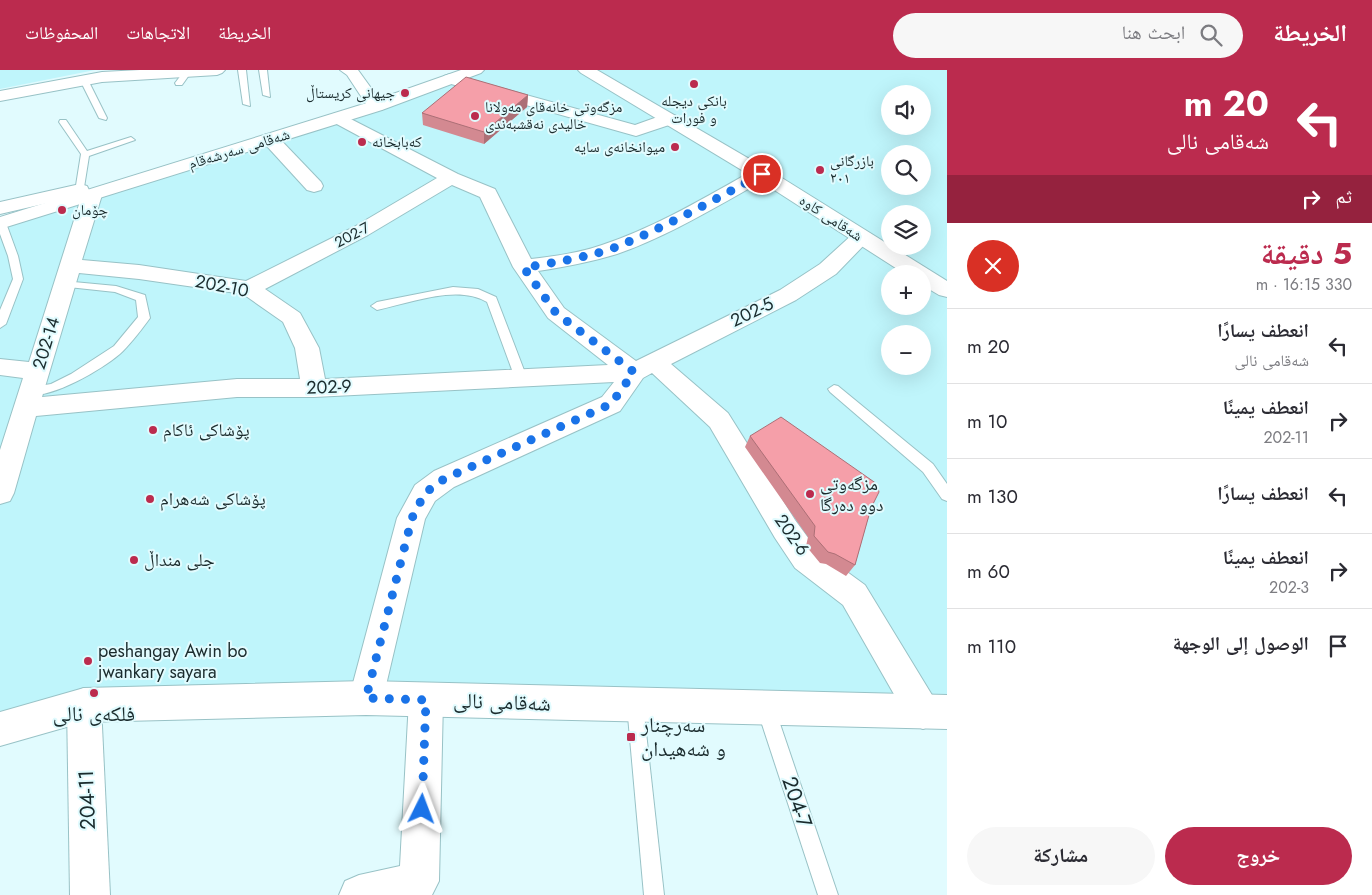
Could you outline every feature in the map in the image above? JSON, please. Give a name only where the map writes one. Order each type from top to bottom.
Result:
[{"type":"street","points":[[0,96],[84,80],[188,70],[217,70]]},
{"type":"street","points":[[348,70],[352,72],[376,106]]},
{"type":"street","name":"شەقامی سەرشەقام","points":[[0,218],[339,118],[476,70]]},
{"type":"street","name":"شەقامی کاوە","points":[[586,70],[762,174],[906,265]]},
{"type":"street","points":[[450,79],[636,132],[669,119]]},
{"type":"street","name":"202-6","points":[[339,118],[451,178],[488,193],[524,268],[556,313],[644,367],[719,420],[785,529],[806,559],[854,595],[935,712]]},
{"type":"street","points":[[270,139],[314,186]]},
{"type":"street","points":[[524,268],[620,246],[711,202],[762,174]]},
{"type":"street","name":"202-7","points":[[249,288],[361,231],[451,178]]},
{"type":"street","name":"202-14","points":[[0,493],[66,275],[84,194]]},
{"type":"street","name":"202-5","points":[[644,367],[788,295],[828,269],[861,237]]},
{"type":"street","name":"202-10","points":[[66,275],[139,272],[249,288],[292,318],[307,348],[314,388]]},
{"type":"street","name":"شەقامی کاوە","points":[[931,280],[947,290]]},
{"type":"street","name":"202-9","points":[[0,367],[31,390],[314,388],[521,378],[644,367]]},
{"type":"street","points":[[366,698],[412,518],[425,493],[444,479],[611,404],[644,367]]},
{"type":"street","name":"شەقامی نالی","points":[[0,729],[84,705],[366,698],[935,712]]},
{"type":"street","points":[[359,895],[419,881],[426,700]]},
{"type":"street","name":"204-11","points":[[84,705],[90,895]]},
{"type":"lane","points":[[179,84],[188,70]]},
{"type":"lane","points":[[242,70],[247,104]]},
{"type":"lane","points":[[263,70],[267,94]]},
{"type":"lane","points":[[84,80],[103,118]]},
{"type":"lane","points":[[63,122],[85,154],[84,194]]},
{"type":"lane","points":[[85,154],[131,140]]},
{"type":"lane","points":[[0,218],[13,256],[18,279],[0,324]]},
{"type":"lane","points":[[31,390],[53,388],[75,377],[118,349],[144,318],[141,298],[66,275]]},
{"type":"lane","points":[[377,306],[454,290],[478,292],[492,300],[521,378]]},
{"type":"lane","points":[[834,389],[928,468],[947,496]]},
{"type":"lane","points":[[635,705],[654,895]]},
{"type":"lane","name":"204-7","points":[[766,709],[828,895]]},
{"type":"shaded area","points":[[0,70],[95,70],[0,89]]},
{"type":"shaded area","points":[[464,70],[947,70],[947,712],[366,698],[0,729],[0,223],[376,106]]},
{"type":"building","name":"مزگەوتی خانەقای مەولانا خالیدی نەقشبەندی","points":[[466,77],[528,95],[484,132],[422,113]]},
{"type":"building","points":[[781,417],[877,484],[879,492],[871,508],[855,565],[828,552],[814,536],[815,526],[750,436]]},
{"type":"place","name":"بانکی دیجلە و فورات","points":[[694,84]]},
{"type":"place","name":"جیهانی کریستاڵ","points":[[405,93]]},
{"type":"place","name":"مزگەوتی خانەقای مەولانا خالیدی نەقشبەندی","points":[[475,116]]},
{"type":"place","name":"کەبابخانە","points":[[362,142]]},
{"type":"place","name":"میوانخانەی سایە","points":[[675,147]]},
{"type":"place","name":"بازرگانی ٢٠١","points":[[820,170]]},
{"type":"place","name":"چۆمان","points":[[62,210]]},
{"type":"place","name":"پۆشاکی ئاکام","points":[[153,430]]},
{"type":"place","name":"مزگەوتی دوو دەرگا","points":[[810,494]]},
{"type":"place","name":"پۆشاکی شەھرام","points":[[150,499]]},
{"type":"place","name":"جلی منداڵ","points":[[134,560]]},
{"type":"place","name":"peshangay Awin bo jwankary sayara","points":[[88,661]]},
{"type":"place","name":"فلکەی نالی","points":[[94,693]]},
{"type":"place","name":"سەرچنار و شەهیدان","points":[[631,737]]},
{"type":"route","points":[[422,809],[426,700],[366,698],[412,518],[425,493],[444,479],[611,404],[634,372],[556,313],[524,268],[620,246],[711,202],[762,174]]}]
